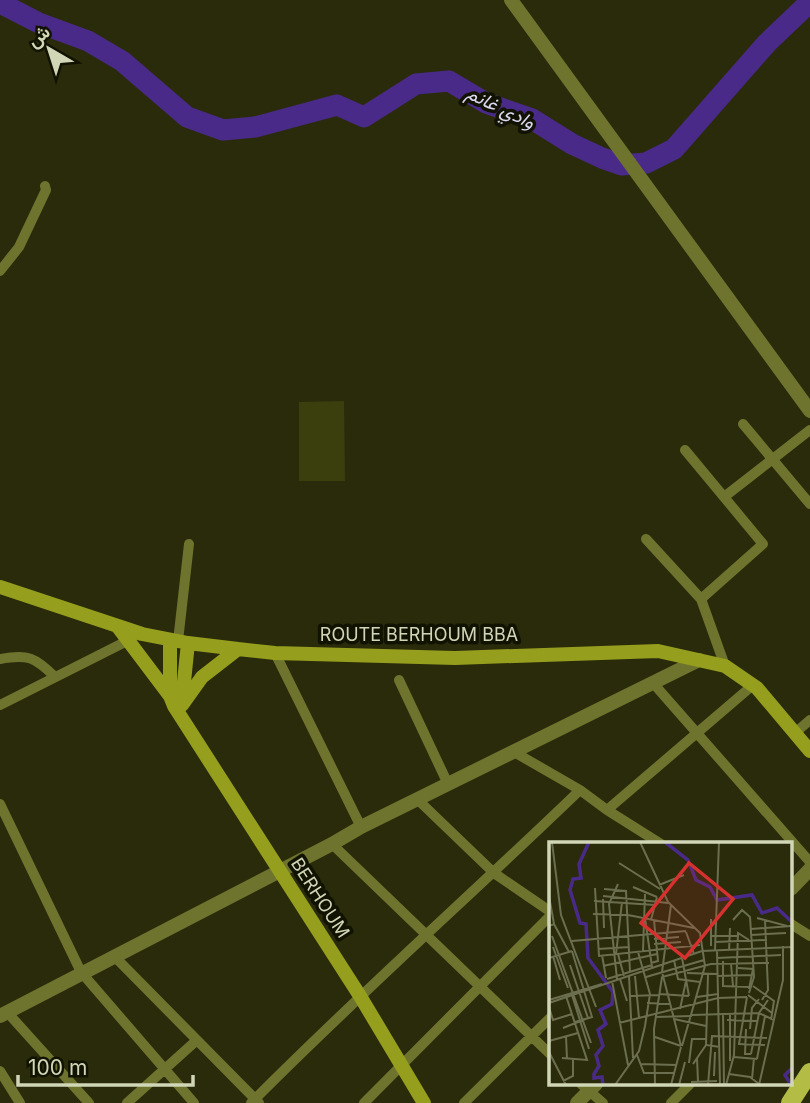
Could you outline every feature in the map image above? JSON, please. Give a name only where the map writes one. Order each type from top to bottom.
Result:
[{"type":"main road","name":"BERHOUM","points":[[0,587],[118,627],[135,637],[424,1103]]},
{"type":"main road","name":"ROUTE BERHOUM BBA","points":[[135,637],[275,653],[455,657],[658,651],[725,666],[752,685],[810,751]]},
{"type":"main road","points":[[177,706],[179,641]]},
{"type":"main road","points":[[177,706],[202,677],[238,649]]},
{"type":"main road","points":[[790,1103],[801,1076]]},
{"type":"street","points":[[511,0],[810,411]]},
{"type":"street","points":[[0,271],[19,247],[46,186]]},
{"type":"street","points":[[743,424],[810,504]]},
{"type":"street","points":[[724,497],[810,430]]},
{"type":"street","points":[[685,450],[764,544],[701,599]]},
{"type":"street","points":[[646,539],[701,599],[725,666]]},
{"type":"street","points":[[179,641],[189,544]]},
{"type":"street","points":[[0,705],[135,637]]},
{"type":"street","points":[[275,653],[361,827]]},
{"type":"street","points":[[0,659],[21,655],[39,661],[55,677]]},
{"type":"street","points":[[89,1103],[3,1014],[361,827],[699,660]]},
{"type":"street","points":[[400,680],[448,784]]},
{"type":"street","points":[[653,683],[810,862]]},
{"type":"street","points":[[607,810],[752,685]]},
{"type":"street","points":[[795,733],[810,720]]},
{"type":"street","points":[[514,752],[580,790],[659,842]]},
{"type":"street","points":[[115,957],[255,1102],[360,996],[580,790]]},
{"type":"street","points":[[417,799],[494,873],[549,912]]},
{"type":"street","points":[[0,804],[81,972],[194,1103]]},
{"type":"street","points":[[332,844],[549,1053]]},
{"type":"street","points":[[792,888],[810,869]]},
{"type":"street","points":[[364,1103],[549,915]]},
{"type":"street","points":[[792,925],[810,936]]},
{"type":"street","points":[[464,1103],[549,1019]]},
{"type":"street","points":[[127,1103],[197,1040]]},
{"type":"street","points":[[0,1072],[20,1103]]},
{"type":"street","points":[[577,1103],[588,1086],[603,1103]]},
{"type":"street","points":[[671,1103],[688,1086]]},
{"type":"green space","points":[[344,401],[345,481],[299,481],[299,402]]},
{"type":"waterway","name":"وادي غانم","points":[[0,3],[39,23],[88,41],[122,61],[187,117],[223,130],[255,127],[337,105],[364,117],[416,84],[449,81],[486,103],[532,119],[572,144],[622,165],[646,163],[674,149],[767,43],[810,2]]}]
